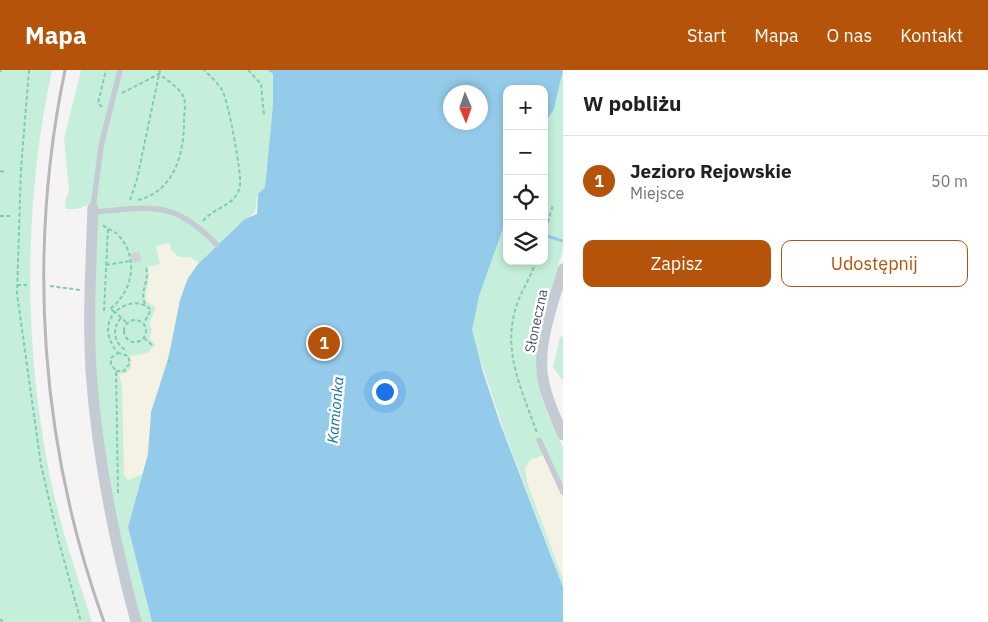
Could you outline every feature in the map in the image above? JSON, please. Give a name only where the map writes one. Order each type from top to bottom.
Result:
[{"type":"street","points":[[92,210],[90,340],[95,416],[121,568],[136,622]]},
{"type":"street","name":"Słoneczna","points":[[563,269],[545,337],[542,367],[549,400],[563,436]]},
{"type":"lane","points":[[120,70],[101,146],[92,210],[156,207],[191,220],[217,245]]},
{"type":"lane","points":[[539,440],[563,492]]},
{"type":"path","points":[[29,70],[22,168],[17,285],[26,368],[41,465],[58,542],[82,622]]},
{"type":"path","points":[[159,74],[175,86],[184,99],[184,144],[172,177],[162,189],[150,197],[129,203],[138,179],[159,74],[160,70]]},
{"type":"path","points":[[204,70],[222,90],[229,109],[240,185],[229,204],[207,216]]},
{"type":"path","points":[[248,70],[261,84],[264,115]]},
{"type":"path","points":[[113,98],[159,74]]},
{"type":"path","points":[[0,171],[6,172]]},
{"type":"path","points":[[548,222],[553,205]]},
{"type":"path","points":[[0,216],[10,216]]},
{"type":"path","points":[[108,229],[120,237],[130,260],[132,268],[127,290],[118,304],[104,311],[108,229]]},
{"type":"path","points":[[106,265],[130,260]]},
{"type":"path","points":[[534,265],[516,305],[509,338],[517,376],[539,440]]},
{"type":"path","points":[[144,338],[146,329],[144,323],[151,310],[145,304],[143,293],[148,276],[146,267]]},
{"type":"path","points":[[17,285],[26,285]]},
{"type":"path","points":[[50,286],[82,290]]},
{"type":"path","points":[[118,353],[114,355],[111,361],[112,368],[116,371],[124,371],[130,363],[128,356],[118,353],[108,338],[109,323],[115,312],[131,304],[145,304]]},
{"type":"path","points":[[110,309],[127,323]]},
{"type":"path","points":[[121,318],[116,325],[115,338],[120,347],[127,351]]},
{"type":"path","points":[[127,323],[135,320],[144,323]]},
{"type":"path","points":[[127,323],[124,332],[128,339],[136,342],[144,338]]},
{"type":"path","points":[[146,329],[152,329]]},
{"type":"path","points":[[144,338],[152,345]]},
{"type":"path","points":[[168,360],[174,366]]},
{"type":"path","points":[[116,371],[118,496]]},
{"type":"green space","points":[[0,70],[52,70],[35,176],[30,284],[32,339],[44,446],[55,499],[92,622],[0,622]]},
{"type":"green space","points":[[81,70],[266,70],[273,74],[273,106],[265,187],[257,196],[255,212],[199,263],[176,326],[148,454],[128,527],[152,622],[140,622],[115,525],[95,393],[91,204],[77,209],[66,209],[65,201],[69,192],[64,138]]},
{"type":"green space","points":[[563,70],[563,249],[550,293],[541,395],[548,416],[563,447],[563,586],[504,431],[471,332],[478,297],[503,228],[503,265],[548,265],[548,121],[553,112]]},
{"type":"green space","points":[[563,336],[563,381],[553,367],[560,337]]},
{"type":"sand","points":[[170,243],[171,250],[179,257],[190,257],[199,263],[188,281],[181,299],[172,345],[156,398],[143,474],[128,480],[124,475],[122,388],[119,374],[126,373],[131,368],[130,356],[148,353],[155,345],[150,339],[152,329],[149,323],[156,308],[146,301],[149,276],[148,267],[160,264],[156,246]]},
{"type":"sand","points":[[544,455],[563,497],[563,579],[527,482],[525,468],[530,460]]},
{"type":"water","name":"Kamionka","points":[[267,70],[563,70],[554,109],[548,119],[548,85],[503,85],[503,228],[479,296],[472,330],[483,372],[500,423],[563,587],[563,622],[152,622],[128,527],[148,454],[151,412],[168,360],[180,300],[188,278],[199,263],[245,219],[257,214],[258,194],[265,187],[273,105],[273,74]]},
{"type":"building","points":[[139,252],[142,261],[133,263],[130,254]]},
{"type":"waterway","points":[[548,236],[563,241]]},
{"type":"railway","points":[[65,70],[53,139],[46,209],[44,279],[46,349],[54,418],[66,487],[82,555],[104,622]]},
{"type":"place","name":"Jezioro Rejowskie","points":[[324,343]]}]
